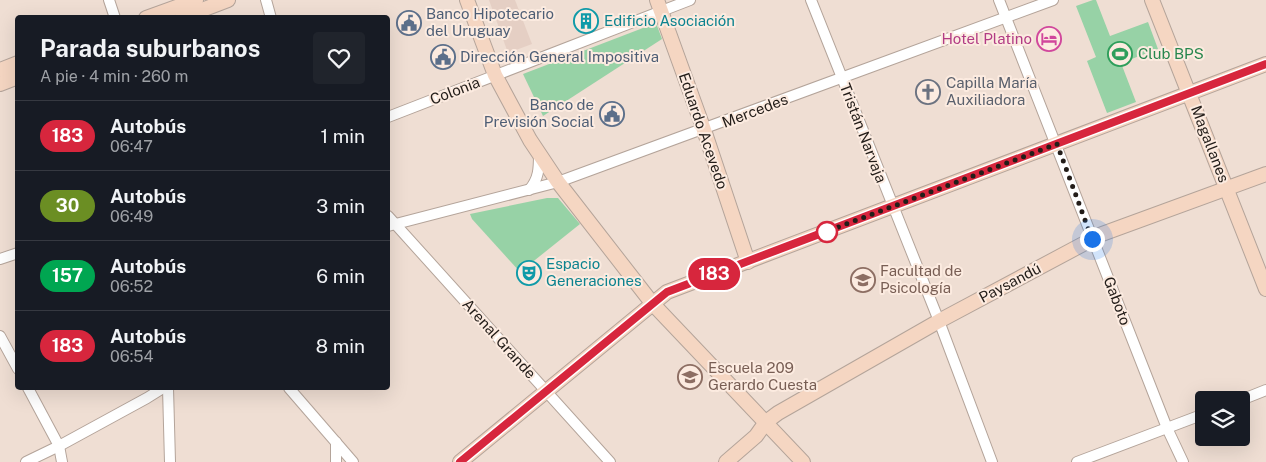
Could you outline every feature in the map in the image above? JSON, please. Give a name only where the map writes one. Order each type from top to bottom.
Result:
[{"type":"street","points":[[109,0],[115,15]]},
{"type":"street","points":[[154,15],[196,0]]},
{"type":"street","points":[[189,15],[228,0]]},
{"type":"street","points":[[266,0],[271,15]]},
{"type":"street","points":[[467,0],[495,76],[530,140],[558,182],[652,303],[803,462]]},
{"type":"street","name":"Colonia","points":[[390,116],[495,76],[659,6],[690,0]]},
{"type":"street","name":"Tristán Narvaja","points":[[811,0],[939,321],[992,462]]},
{"type":"street","name":"Gaboto","points":[[999,0],[1167,428],[1183,462]]},
{"type":"street","name":"Mercedes","points":[[390,222],[558,182],[704,130],[1053,0]]},
{"type":"street","name":"Magallanes","points":[[1152,0],[1266,289]]},
{"type":"street","name":"Eduardo Acevedo","points":[[659,6],[704,130],[748,262]]},
{"type":"street","points":[[460,462],[667,292],[1266,64]]},
{"type":"street","points":[[0,70],[15,65]]},
{"type":"street","points":[[0,84],[15,78]]},
{"type":"street","points":[[529,190],[534,184],[538,173],[539,154]]},
{"type":"street","name":"Paysandú","points":[[726,462],[756,436],[766,422],[778,413],[939,321],[1092,239],[1266,174]]},
{"type":"street","name":"Arenal Grande","points":[[390,222],[610,462]]},
{"type":"street","points":[[0,259],[15,254]]},
{"type":"street","points":[[0,336],[15,364]]},
{"type":"street","points":[[29,390],[59,446],[62,462]]},
{"type":"street","points":[[26,462],[59,446],[160,390]]},
{"type":"street","points":[[168,390],[170,462]]},
{"type":"street","points":[[291,390],[353,462]]},
{"type":"street","points":[[1250,396],[1266,390]]},
{"type":"street","points":[[1077,462],[1195,417]]},
{"type":"street","points":[[336,442],[336,462]]},
{"type":"shaded area","points":[[489,0],[515,0],[532,44],[508,53]]},
{"type":"green space","name":"Club BPS","points":[[1096,0],[1110,36],[1148,22],[1158,49],[1121,63],[1136,102],[1107,113],[1087,61],[1096,57],[1076,6]]},
{"type":"green space","points":[[656,23],[662,39],[543,116],[523,74]]},
{"type":"green space","points":[[547,198],[558,198],[580,224],[520,272],[472,219],[470,214]]},
{"type":"bus line","name":"183","points":[[460,462],[667,292],[1266,64]]},
{"type":"place","name":"Edificio Asociación","points":[[586,21]]},
{"type":"place","name":"Banco Hipotecario del Uruguay","points":[[409,23]]},
{"type":"place","name":"Hotel Platino","points":[[1049,39]]},
{"type":"place","name":"Club BPS","points":[[1120,54]]},
{"type":"place","name":"Dirección General Impositiva","points":[[443,57]]},
{"type":"place","name":"Capilla María Auxiliadora","points":[[928,92]]},
{"type":"place","name":"Banco de Previsión Social","points":[[612,114]]},
{"type":"place","name":"Espacio Generaciones","points":[[529,273]]},
{"type":"place","name":"Facultad de Psicología","points":[[863,280]]},
{"type":"place","name":"Escuela 209 Gerardo Cuesta","points":[[690,377]]},
{"type":"route","points":[[827,232],[820,234],[1057,144],[1092,239]]}]
